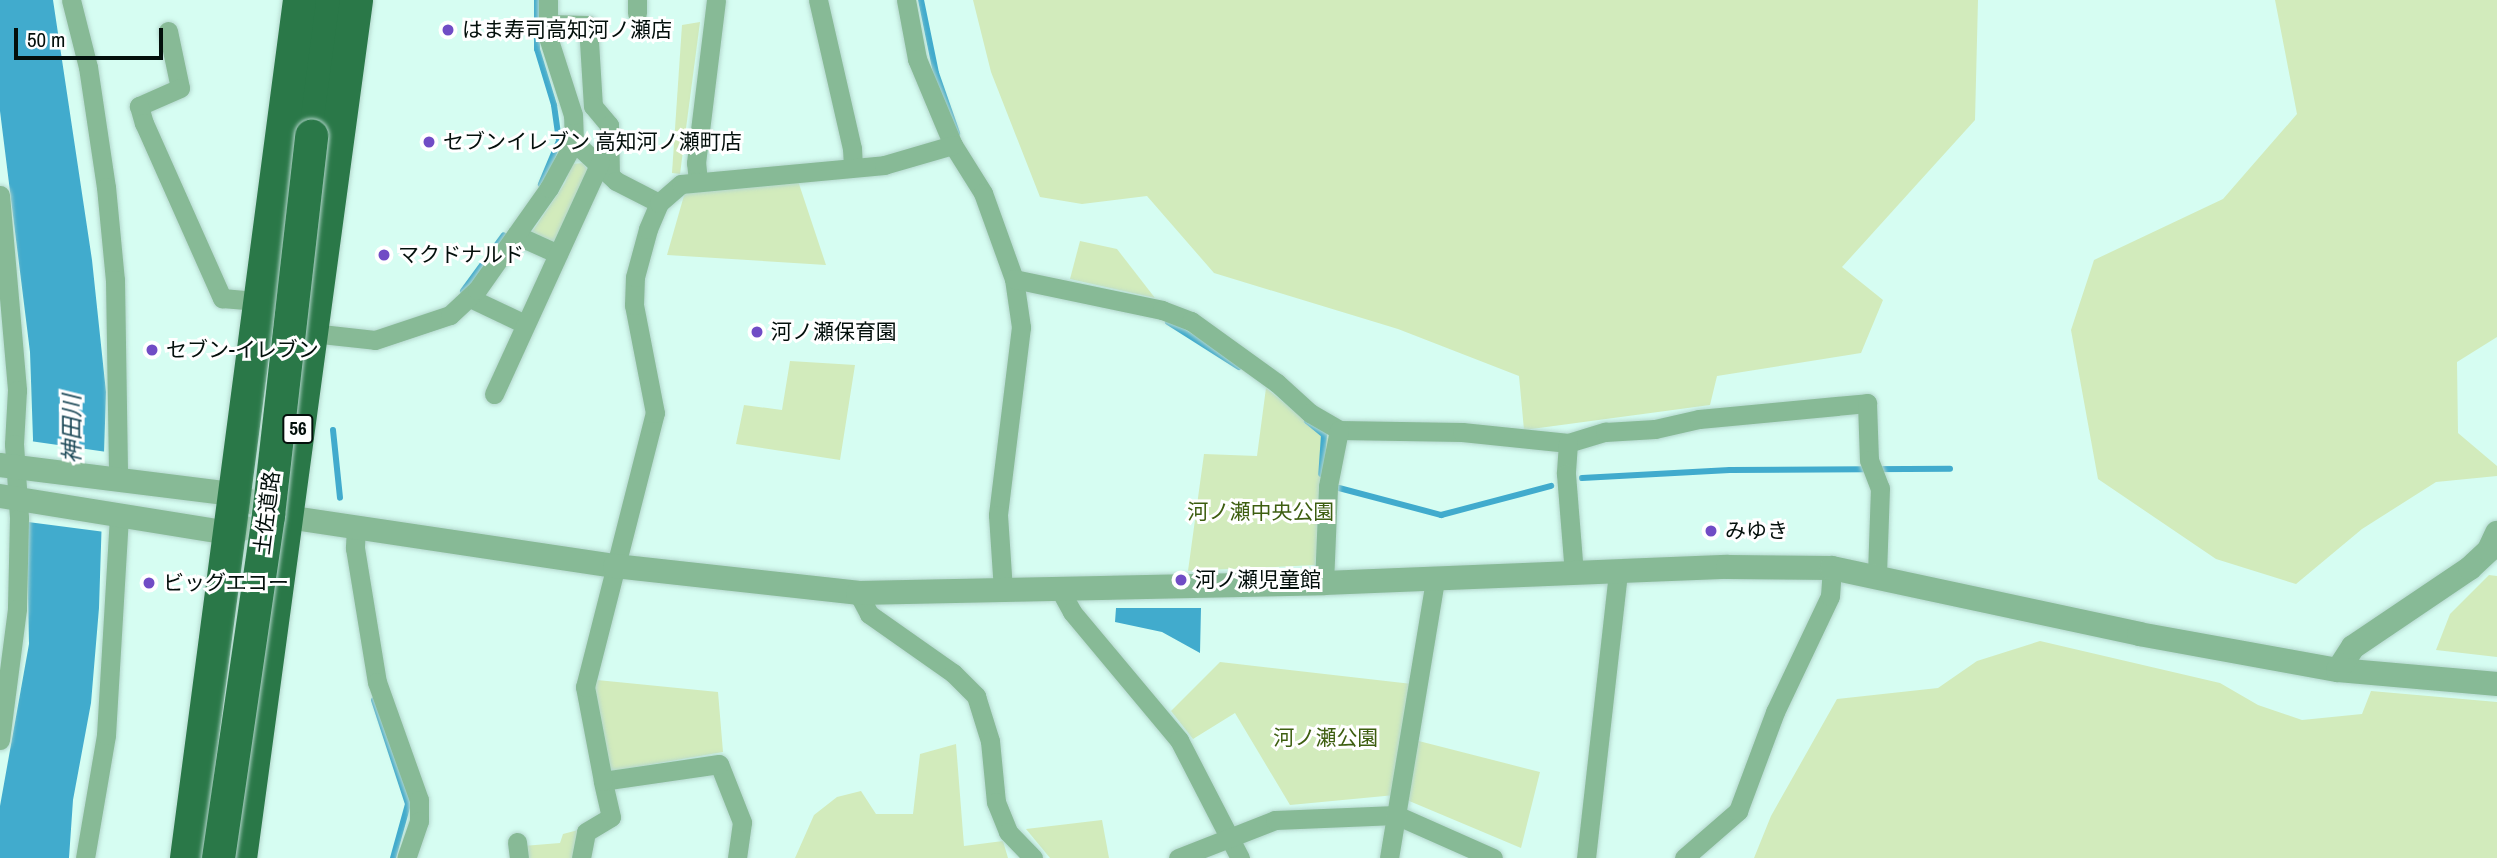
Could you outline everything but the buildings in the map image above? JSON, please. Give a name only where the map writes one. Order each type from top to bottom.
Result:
[{"type":"highway","points":[[186,858],[299,0]]},
{"type":"highway","name":"土佐道路","points":[[218,858],[268,515],[328,0]]},
{"type":"highway","name":"56","points":[[240,858],[356,0]]},
{"type":"street","points":[[71,0],[88,67],[106,187],[115,279],[115,480]]},
{"type":"street","points":[[312,333],[375,340],[436,321],[470,298],[550,188],[574,142],[573,115],[552,57],[548,0]]},
{"type":"street","points":[[698,181],[696,163],[716,0]]},
{"type":"street","points":[[818,0],[852,148],[853,167]]},
{"type":"street","points":[[906,0],[918,59],[953,145],[983,193],[1014,279],[1021,327],[998,515],[1003,591]]},
{"type":"street","points":[[494,394],[558,254],[605,169],[609,125],[593,106],[589,25],[548,24]]},
{"type":"street","points":[[167,31],[180,89],[139,106],[144,122],[222,298],[258,301]]},
{"type":"street","points":[[574,142],[605,169],[659,203]]},
{"type":"street","points":[[580,858],[586,832],[611,817],[585,687],[655,413],[634,305],[635,278],[659,203],[669,190],[698,181],[884,165],[953,145]]},
{"type":"street","points":[[280,160],[335,168]]},
{"type":"street","points":[[0,195],[17,390],[15,498],[0,740]]},
{"type":"street","points":[[516,235],[558,254]]},
{"type":"street","points":[[1014,279],[1162,310],[1191,321],[1277,383],[1310,413],[1339,430],[1462,432],[1568,443],[1605,432],[1655,429],[1699,419],[1867,403],[1869,460],[1878,482],[1878,575]]},
{"type":"street","points":[[470,298],[525,324]]},
{"type":"street","points":[[1324,583],[1328,486],[1339,430]]},
{"type":"street","points":[[1568,443],[1566,474],[1574,574]]},
{"type":"street","points":[[14,467],[233,494],[287,517],[615,566],[858,593],[1060,590],[1832,568],[1878,575],[2139,634],[2338,670],[2497,684]]},
{"type":"street","points":[[15,498],[115,512],[228,533],[287,517]]},
{"type":"street","points":[[85,858],[106,735],[115,512]]},
{"type":"street","points":[[356,527],[355,548],[377,682],[419,800],[419,821],[406,858]]},
{"type":"street","points":[[2338,670],[2353,647],[2470,568],[2494,546]]},
{"type":"street","points":[[1684,858],[1703,846],[1738,811],[1775,712],[1830,596],[1832,568]]},
{"type":"street","points":[[1389,858],[1436,579]]},
{"type":"street","points":[[1586,858],[1617,581]]},
{"type":"street","points":[[1060,590],[1072,612],[1179,740],[1240,858]]},
{"type":"street","points":[[858,593],[869,614],[953,673],[976,696],[990,741],[996,802],[1008,832],[1023,854]]},
{"type":"street","points":[[603,781],[719,764],[742,821],[737,858]]},
{"type":"street","points":[[1178,858],[1296,816],[1395,815],[1493,858]]},
{"type":"green space","points":[[973,0],[1978,0],[1975,120],[1842,267],[1883,300],[1861,353],[1717,376],[1710,405],[1524,430],[1519,376],[1398,329],[1214,273],[1147,196],[1082,204],[1040,197],[991,72]]},
{"type":"green space","points":[[2275,0],[2497,0],[2497,337],[2457,362],[2458,433],[2497,466],[2497,476],[2436,482],[2362,529],[2296,584],[2216,559],[2098,479],[2071,330],[2094,260],[2223,199],[2297,114]]},
{"type":"green space","points":[[700,22],[680,174],[672,173],[682,25]]},
{"type":"green space","points":[[583,163],[589,173],[555,244],[532,232],[565,183],[572,164]]},
{"type":"green space","points":[[798,181],[826,265],[667,255],[685,192]]},
{"type":"green space","points":[[1080,241],[1117,249],[1155,298],[1070,279]]},
{"type":"green space","points":[[790,361],[855,365],[840,460],[736,444],[744,405],[782,410]]},
{"type":"green space","name":"河ノ瀬中央公園","points":[[1266,388],[1330,440],[1315,565],[1188,571],[1204,454],[1257,456]]},
{"type":"green space","points":[[2489,575],[2497,576],[2497,657],[2436,650],[2450,614]]},
{"type":"green space","points":[[2040,641],[2220,683],[2258,705],[2302,720],[2362,714],[2371,691],[2497,702],[2497,858],[1754,858],[1771,816],[1837,699],[1938,688],[1977,661]]},
{"type":"green space","name":"河ノ瀬公園","points":[[1220,662],[1412,684],[1403,737],[1540,772],[1521,848],[1395,795],[1290,805],[1235,713],[1193,739],[1171,711]]},
{"type":"green space","points":[[597,680],[718,692],[723,752],[607,772],[591,692]]},
{"type":"green space","points":[[956,744],[964,846],[1003,841],[1008,858],[795,858],[814,815],[837,797],[861,791],[876,814],[913,814],[920,754]]},
{"type":"green space","points":[[1102,820],[1109,858],[1050,858],[1026,829]]},
{"type":"green space","points":[[582,829],[576,858],[524,858],[523,846],[560,843],[563,834]]},
{"type":"water","name":"神田川","points":[[0,0],[53,0],[92,260],[106,392],[99,608],[91,703],[73,800],[69,858],[0,858],[0,806],[29,644],[27,551],[33,439],[30,352],[0,111]]},
{"type":"water","points":[[1116,608],[1201,608],[1200,653],[1162,632],[1115,622]]},
{"type":"pier","points":[[30,441],[107,452],[105,532],[28,522]]},
{"type":"waterway","points":[[537,0],[537,49],[554,105],[559,141],[541,184]]},
{"type":"waterway","points":[[921,0],[936,73],[957,133]]},
{"type":"waterway","points":[[463,291],[504,235]]},
{"type":"waterway","points":[[1168,322],[1239,367]]},
{"type":"waterway","points":[[1307,421],[1324,435],[1321,474]]},
{"type":"waterway","points":[[333,430],[340,498]]},
{"type":"waterway","points":[[1582,478],[1730,470],[1950,469]]},
{"type":"waterway","points":[[1339,488],[1441,515],[1551,486]]},
{"type":"waterway","points":[[374,700],[408,804],[393,858]]},
{"type":"place","name":"はま寿司高知河ノ瀬店","points":[[448,30]]},
{"type":"place","name":"セブンイレブン 高知河ノ瀬町店","points":[[429,142]]},
{"type":"place","name":"マクドナルド","points":[[384,255]]},
{"type":"place","name":"河ノ瀬保育園","points":[[757,332]]},
{"type":"place","name":"セブン-イレブン","points":[[152,350]]},
{"type":"place","name":"みゆき","points":[[1711,531]]},
{"type":"place","name":"河ノ瀬児童館","points":[[1181,580]]},
{"type":"place","name":"ビッグエコー","points":[[149,583]]}]
